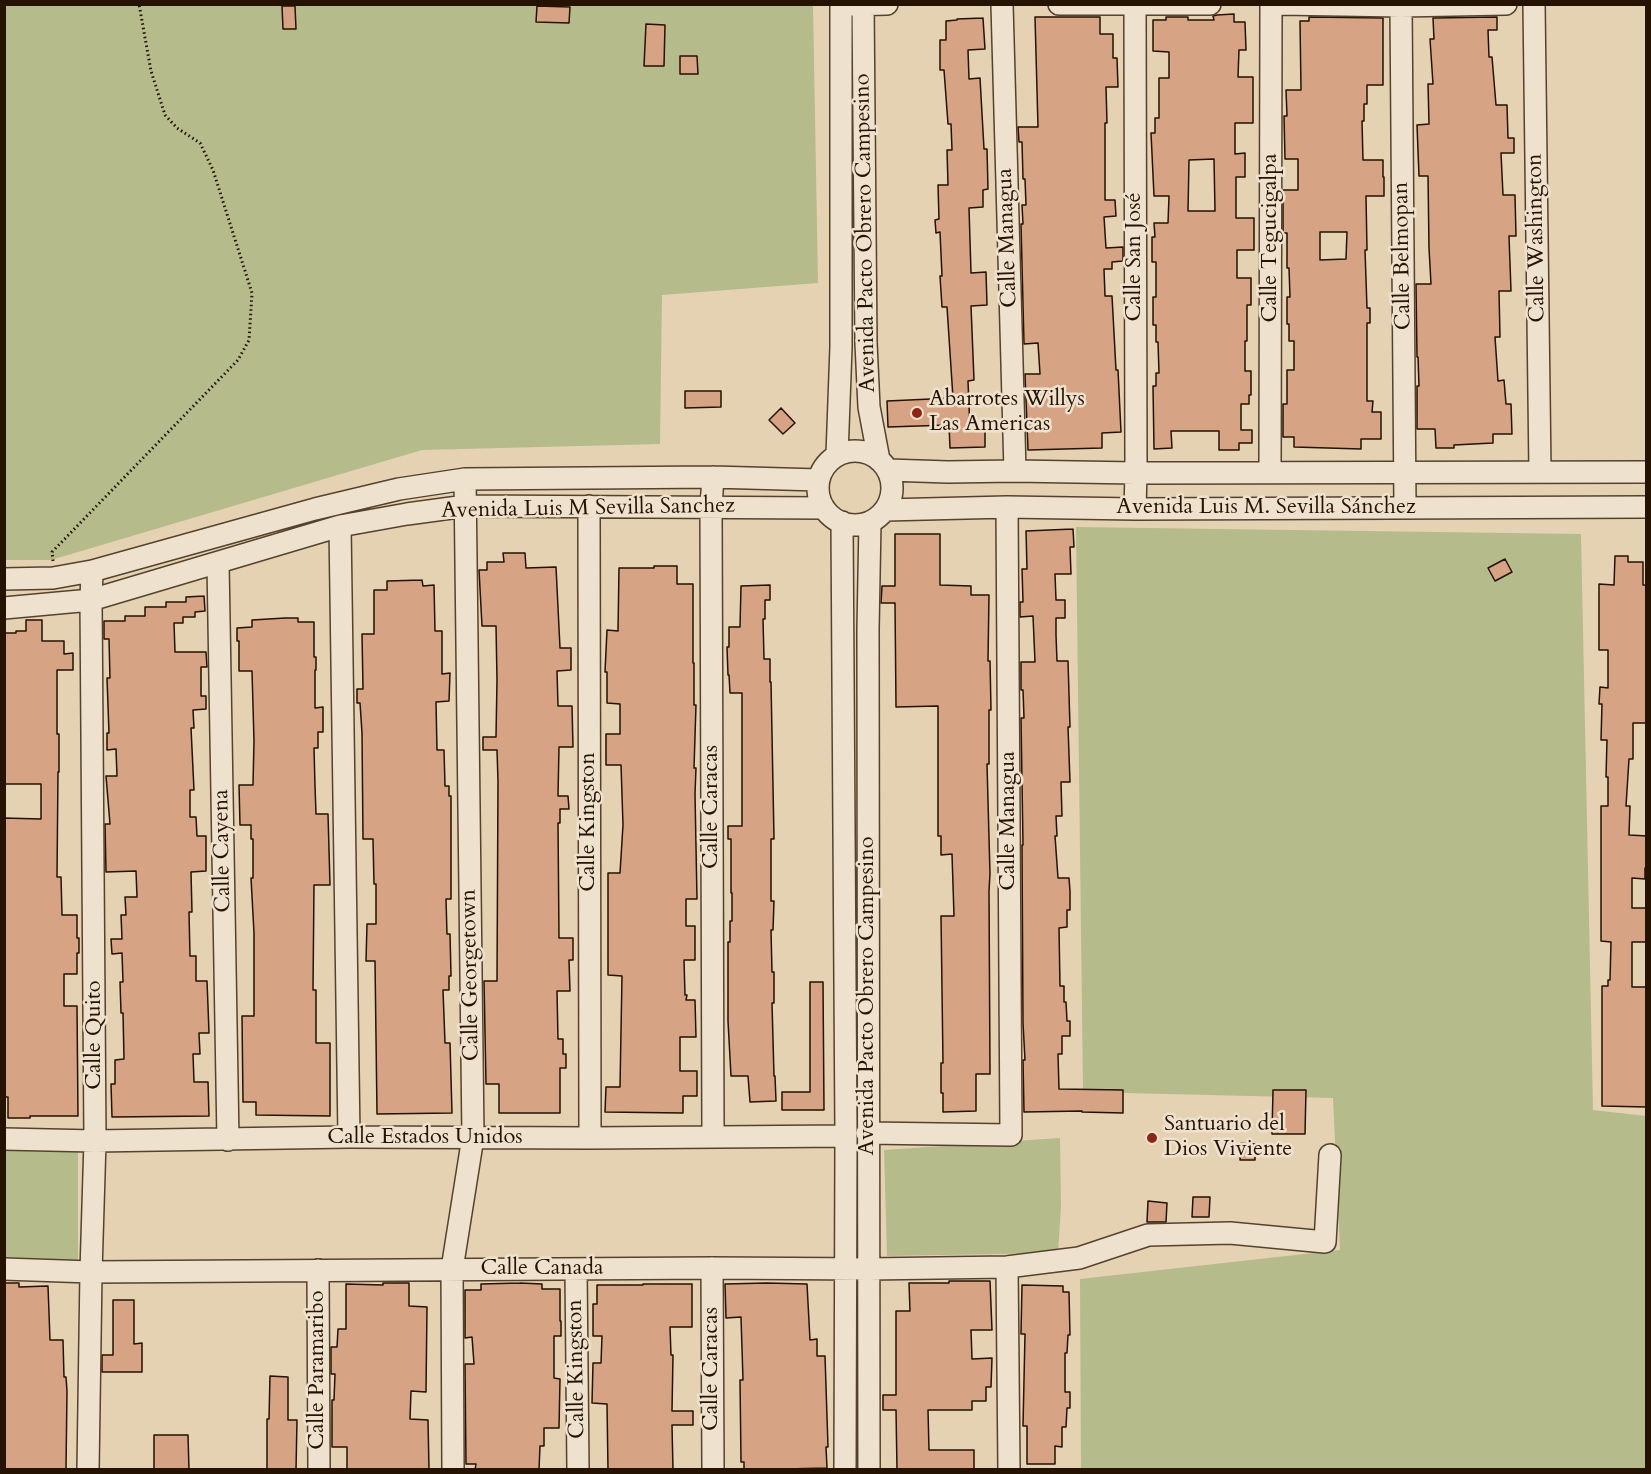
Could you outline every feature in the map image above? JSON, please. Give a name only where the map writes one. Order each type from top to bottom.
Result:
[{"type":"street","name":"Avenida Pacto Obrero Campesino","points":[[863,4],[869,407],[884,465]]},
{"type":"street","points":[[841,5],[888,4]]},
{"type":"street","name":"Calle Managua","points":[[1002,4],[1015,471]]},
{"type":"street","points":[[1059,4],[1210,4]]},
{"type":"street","name":"Calle Tegucigalpa","points":[[1270,472],[1271,4]]},
{"type":"street","points":[[1281,4],[1401,6],[1506,4]]},
{"type":"street","name":"Calle Washington","points":[[1534,4],[1540,472]]},
{"type":"street","name":"Avenida Pacto Obrero Campesino","points":[[837,455],[840,364],[841,5]]},
{"type":"street","name":"Calle San José","points":[[1135,5],[1135,509]]},
{"type":"street","name":"Calle Belmopan","points":[[1401,6],[1406,507]]},
{"type":"street","points":[[840,364],[867,362]]},
{"type":"street","points":[[851,451],[866,452],[884,465],[892,484],[891,498],[878,516],[856,525],[832,517],[824,508],[819,495],[819,480],[825,466],[837,455],[851,451]]},
{"type":"street","name":"Avenida Luis M. Sevilla Sánchez","points":[[884,465],[948,472],[1647,472]]},
{"type":"street","name":"Avenida Luis M Sevilla Sanchez","points":[[4,579],[53,578],[93,571],[315,508],[399,489],[465,479],[713,477],[819,480]]},
{"type":"street","name":"Calle Caracas","points":[[713,477],[711,507],[713,1137]]},
{"type":"street","name":"Calle Georgetown","points":[[453,1470],[452,1269],[473,1137],[465,479]]},
{"type":"street","name":"Avenida Luis M Sevilla Sanchez","points":[[4,608],[91,600],[340,526],[466,506],[824,508]]},
{"type":"street","name":"Calle Kingston","points":[[589,506],[590,1138]]},
{"type":"street","name":"Calle Managua","points":[[867,1133],[1011,1136],[1007,507]]},
{"type":"street","name":"Avenida Luis M. Sevilla Sánchez","points":[[878,516],[1007,507],[1135,509],[1647,507]]},
{"type":"street","name":"Avenida Pacto Obrero Campesino","points":[[869,1470],[868,628],[878,516]]},
{"type":"street","name":"Avenida Pacto Obrero Campesino","points":[[842,522],[846,1136],[845,1470]]},
{"type":"street","points":[[340,526],[350,1137]]},
{"type":"street","name":"Calle Cayena","points":[[218,563],[228,1140]]},
{"type":"street","name":"Calle Quito","points":[[88,1470],[90,1272],[95,1141],[91,600],[93,571]]},
{"type":"street","name":"Calle Estados Unidos","points":[[4,1139],[95,1141],[350,1137],[846,1136]]},
{"type":"street","name":"Calle Canada","points":[[4,1269],[90,1272],[1007,1267],[1079,1257],[1148,1235],[1230,1233],[1325,1242],[1330,1155]]},
{"type":"street","points":[[1007,1267],[1009,1470]]},
{"type":"street","name":"Calle Caracas","points":[[712,1268],[712,1470]]},
{"type":"street","name":"Calle Kingston","points":[[576,1269],[578,1470]]},
{"type":"street","name":"Calle Paramaribo","points":[[318,1270],[319,1470]]},
{"type":"path","points":[[53,578],[52,552],[238,360],[249,340],[252,294],[213,170],[200,143],[177,128],[165,115],[151,71],[139,4]]},
{"type":"green space","points":[[5,5],[813,5],[818,283],[662,295],[660,444],[422,450],[51,560],[5,560]]},
{"type":"green space","points":[[1076,527],[1581,534],[1593,1110],[1646,1116],[1646,1469],[1081,1469],[1080,1279],[1340,1250],[1333,1098],[1083,1092]]},
{"type":"green space","points":[[1060,1138],[1061,1207],[1058,1253],[887,1256],[884,1150]]},
{"type":"green space","points":[[5,1148],[78,1148],[78,1260],[5,1260]]},
{"type":"building","points":[[282,6],[295,6],[296,29],[283,29]]},
{"type":"building","points":[[537,6],[570,7],[569,23],[536,22]]},
{"type":"building","points":[[1234,14],[1234,22],[1245,22],[1246,50],[1239,50],[1238,77],[1253,77],[1253,123],[1235,123],[1235,154],[1245,153],[1245,177],[1236,177],[1236,218],[1254,218],[1254,250],[1237,250],[1237,278],[1251,278],[1251,305],[1247,305],[1245,371],[1251,371],[1251,395],[1249,395],[1249,404],[1241,404],[1241,430],[1252,430],[1252,443],[1239,443],[1239,450],[1219,450],[1219,431],[1171,431],[1172,448],[1154,449],[1153,386],[1156,386],[1156,373],[1159,373],[1156,325],[1153,325],[1156,262],[1152,262],[1152,237],[1155,237],[1154,223],[1168,223],[1169,196],[1154,196],[1151,133],[1155,133],[1155,118],[1159,118],[1159,78],[1169,78],[1169,52],[1153,51],[1153,20],[1166,20],[1166,17],[1188,17],[1188,20],[1214,20],[1213,16]],"holes":[[[1214,159],[1215,211],[1188,211],[1189,160]]]},
{"type":"building","points":[[1035,17],[1100,17],[1100,34],[1113,34],[1113,58],[1117,58],[1118,87],[1106,87],[1107,123],[1105,123],[1105,200],[1115,200],[1116,216],[1104,217],[1106,248],[1123,247],[1123,261],[1112,262],[1112,269],[1104,269],[1105,296],[1112,296],[1121,432],[1102,433],[1102,448],[1028,450],[1025,374],[1040,374],[1038,343],[1024,344],[1021,224],[1023,224],[1022,205],[1026,205],[1022,142],[1019,142],[1018,127],[1038,127]]},
{"type":"building","points":[[1309,17],[1383,18],[1383,85],[1367,85],[1367,104],[1364,104],[1364,121],[1362,121],[1363,160],[1383,160],[1384,196],[1366,196],[1367,250],[1365,250],[1367,308],[1370,308],[1370,323],[1367,323],[1367,401],[1373,401],[1372,412],[1381,412],[1381,439],[1361,439],[1361,449],[1294,447],[1294,437],[1283,437],[1283,404],[1287,404],[1287,370],[1294,370],[1294,341],[1289,341],[1289,324],[1287,324],[1287,297],[1290,297],[1287,233],[1283,233],[1283,190],[1298,190],[1298,159],[1285,159],[1284,116],[1287,116],[1286,90],[1301,90],[1300,21],[1309,21]],"holes":[[[1320,232],[1347,232],[1346,259],[1320,260]]]},
{"type":"building","points":[[1497,17],[1497,30],[1488,30],[1489,57],[1492,57],[1496,105],[1507,105],[1508,138],[1514,138],[1514,153],[1501,153],[1503,195],[1515,195],[1516,236],[1509,236],[1511,291],[1499,291],[1500,337],[1495,337],[1498,381],[1504,380],[1506,404],[1511,404],[1512,434],[1493,434],[1493,443],[1436,448],[1435,429],[1417,429],[1417,386],[1419,386],[1416,284],[1431,284],[1428,176],[1419,176],[1417,125],[1429,124],[1428,84],[1433,84],[1430,39],[1434,39],[1433,18]]},
{"type":"building","points":[[983,18],[985,49],[968,50],[969,79],[980,78],[984,149],[987,149],[988,189],[983,190],[983,207],[969,208],[971,273],[986,272],[987,305],[971,306],[974,380],[968,381],[970,430],[985,429],[985,447],[950,448],[949,425],[888,427],[887,401],[953,398],[947,307],[942,307],[940,232],[936,233],[935,220],[939,219],[938,185],[948,185],[947,150],[952,150],[944,70],[940,70],[940,40],[946,40],[946,21]]},
{"type":"building","points":[[646,24],[665,25],[664,66],[644,66]]},
{"type":"building","points":[[680,56],[697,56],[698,74],[680,74]]},
{"type":"building","points":[[685,391],[721,391],[721,407],[685,408]]},
{"type":"building","points":[[781,408],[795,423],[783,434],[769,420]]},
{"type":"building","points":[[1073,529],[1074,547],[1070,547],[1071,574],[1055,574],[1056,600],[1065,600],[1065,618],[1056,618],[1057,661],[1068,661],[1070,727],[1068,727],[1070,782],[1061,782],[1062,816],[1056,816],[1057,836],[1055,836],[1058,878],[1069,878],[1070,891],[1067,927],[1059,928],[1060,986],[1064,986],[1064,1002],[1066,1002],[1067,1021],[1070,1021],[1070,1036],[1062,1036],[1062,1054],[1058,1054],[1059,1089],[1123,1090],[1123,1113],[1024,1112],[1021,718],[1024,718],[1021,662],[1035,662],[1033,616],[1020,617],[1020,602],[1023,602],[1022,569],[1027,569],[1026,531]]},
{"type":"building","points":[[895,534],[940,534],[940,585],[971,586],[971,595],[989,595],[988,661],[990,661],[991,710],[989,710],[989,764],[987,764],[990,874],[990,1074],[976,1074],[976,1111],[943,1112],[943,1093],[941,1093],[941,1063],[943,1063],[941,916],[954,916],[952,854],[941,855],[941,836],[938,836],[938,706],[896,707],[895,603],[881,603],[882,586],[895,586]]},
{"type":"building","points":[[503,553],[525,553],[526,568],[556,567],[560,648],[571,648],[571,670],[557,671],[558,706],[572,706],[573,747],[559,747],[558,796],[568,796],[569,809],[560,809],[560,823],[558,823],[559,938],[573,938],[573,960],[569,960],[570,991],[557,991],[558,1039],[563,1039],[563,1054],[566,1054],[566,1068],[560,1068],[560,1113],[499,1113],[499,1084],[486,1084],[484,981],[497,981],[498,781],[497,750],[483,750],[483,737],[496,737],[497,680],[496,626],[482,626],[479,570],[487,570],[487,562],[504,562]]},
{"type":"building","points":[[1615,556],[1628,556],[1628,562],[1643,562],[1643,585],[1647,585],[1647,723],[1633,723],[1633,759],[1629,759],[1626,806],[1630,806],[1629,835],[1647,836],[1645,879],[1632,878],[1632,908],[1647,908],[1647,942],[1632,942],[1632,987],[1646,987],[1647,1107],[1602,1106],[1602,986],[1608,986],[1608,980],[1610,980],[1611,942],[1601,941],[1601,806],[1608,806],[1608,777],[1606,777],[1607,740],[1601,740],[1602,704],[1599,704],[1600,687],[1608,688],[1608,650],[1599,650],[1599,584],[1614,585]]},
{"type":"building","points":[[1505,559],[1512,572],[1495,581],[1488,568]]},
{"type":"building","points":[[654,566],[677,566],[677,584],[693,584],[697,899],[686,899],[686,926],[695,926],[695,960],[684,960],[686,1000],[695,1000],[696,1037],[680,1037],[680,1071],[697,1071],[697,1096],[683,1096],[683,1113],[605,1112],[606,1087],[620,1087],[622,976],[608,975],[608,873],[620,873],[623,825],[621,765],[606,765],[606,734],[620,734],[620,704],[607,703],[607,672],[605,672],[607,630],[618,631],[619,568],[654,568]]},
{"type":"building","points":[[422,580],[423,586],[434,585],[435,631],[442,631],[442,674],[450,673],[449,701],[436,702],[437,750],[444,750],[445,786],[449,786],[449,796],[451,796],[451,899],[446,899],[451,976],[449,976],[449,990],[443,990],[445,1043],[450,1043],[452,1113],[377,1114],[375,961],[366,961],[367,924],[376,924],[376,884],[374,884],[373,839],[363,839],[362,733],[357,689],[363,689],[362,634],[374,634],[374,590],[387,590],[387,581]]},
{"type":"building","points":[[770,585],[770,600],[765,600],[765,619],[763,619],[764,659],[770,659],[771,682],[774,839],[771,839],[771,901],[774,901],[773,930],[771,930],[776,1101],[750,1102],[748,1076],[731,1076],[728,1021],[728,942],[730,942],[730,921],[732,921],[732,893],[731,839],[728,839],[728,826],[742,826],[742,693],[730,693],[727,647],[729,647],[729,627],[740,627],[741,586]]},
{"type":"building","points":[[204,596],[205,611],[195,612],[195,617],[183,617],[183,623],[174,623],[175,652],[206,652],[207,667],[201,667],[201,696],[206,696],[206,709],[193,710],[194,728],[191,728],[194,790],[190,790],[190,817],[196,817],[197,836],[206,836],[206,871],[191,872],[192,912],[189,912],[190,956],[196,956],[196,981],[207,981],[209,1033],[199,1033],[200,1054],[193,1054],[194,1082],[208,1082],[209,1116],[112,1117],[111,1084],[115,1084],[115,1060],[124,1059],[120,982],[123,982],[122,953],[112,954],[111,939],[122,939],[121,915],[126,915],[125,897],[137,897],[136,871],[106,872],[105,824],[110,824],[106,776],[117,776],[116,749],[107,750],[107,733],[109,733],[107,678],[110,678],[109,639],[104,639],[104,621],[125,621],[125,616],[145,616],[145,607],[166,607],[166,602],[186,602],[186,597]]},
{"type":"building","points":[[298,618],[298,622],[314,622],[315,708],[323,707],[323,732],[318,732],[318,748],[314,748],[316,814],[328,814],[330,885],[314,885],[313,990],[316,990],[316,1043],[330,1043],[330,1116],[256,1115],[256,1102],[243,1102],[242,1016],[254,1016],[254,933],[251,878],[253,878],[253,839],[251,839],[251,825],[240,825],[239,785],[253,785],[254,741],[252,671],[239,671],[237,628],[252,627],[252,620]]},
{"type":"building","points":[[26,620],[42,620],[42,641],[64,641],[64,654],[73,653],[73,670],[57,670],[59,772],[57,877],[61,877],[62,915],[77,915],[79,953],[77,953],[77,974],[64,974],[64,1006],[77,1006],[78,1116],[8,1118],[8,1097],[4,1097],[4,818],[41,819],[41,784],[4,784],[4,633],[26,631]]},
{"type":"building","points":[[810,982],[823,982],[824,1110],[782,1110],[782,1092],[810,1092]]},
{"type":"building","points":[[1273,1090],[1306,1090],[1305,1134],[1272,1134]]},
{"type":"building","points":[[1241,1143],[1255,1144],[1255,1160],[1240,1160]]},
{"type":"building","points":[[1193,1197],[1210,1197],[1209,1217],[1192,1217]]},
{"type":"building","points":[[1148,1201],[1167,1203],[1166,1222],[1147,1222]]},
{"type":"building","points":[[949,1281],[990,1281],[992,1330],[971,1330],[972,1359],[992,1358],[991,1387],[986,1387],[986,1401],[972,1401],[972,1410],[928,1410],[929,1450],[974,1450],[974,1470],[897,1470],[896,1410],[883,1410],[883,1395],[896,1395],[896,1311],[910,1311],[909,1283],[949,1283]]},
{"type":"building","points":[[4,1283],[19,1283],[19,1287],[48,1286],[50,1340],[63,1340],[64,1377],[66,1377],[67,1391],[66,1469],[4,1470]]},
{"type":"building","points":[[383,1283],[409,1283],[409,1306],[427,1307],[426,1392],[411,1391],[410,1419],[428,1420],[429,1470],[347,1470],[347,1447],[332,1447],[332,1400],[334,1400],[335,1374],[331,1374],[331,1347],[337,1347],[338,1329],[346,1329],[346,1284],[383,1285]]},
{"type":"building","points":[[481,1284],[542,1284],[542,1289],[560,1289],[561,1336],[554,1336],[554,1378],[560,1379],[559,1428],[544,1428],[544,1446],[540,1446],[539,1470],[475,1470],[476,1464],[466,1464],[465,1364],[474,1364],[472,1337],[465,1338],[465,1290],[481,1290]]},
{"type":"building","points":[[692,1284],[692,1327],[670,1327],[671,1355],[673,1355],[672,1411],[693,1411],[693,1425],[672,1425],[673,1470],[608,1470],[607,1404],[592,1403],[593,1363],[601,1363],[602,1336],[593,1336],[593,1304],[597,1304],[597,1285]]},
{"type":"building","points":[[725,1284],[807,1284],[810,1340],[817,1339],[817,1356],[825,1356],[827,1468],[744,1470],[744,1462],[741,1462],[740,1380],[743,1380],[741,1317],[726,1318]]},
{"type":"building","points":[[1022,1285],[1063,1286],[1063,1292],[1069,1292],[1070,1335],[1068,1335],[1067,1353],[1065,1353],[1065,1392],[1070,1392],[1070,1408],[1067,1408],[1066,1427],[1062,1427],[1062,1447],[1055,1446],[1055,1464],[1027,1464],[1027,1426],[1023,1426],[1025,1334],[1021,1334]]},
{"type":"building","points":[[113,1300],[134,1300],[134,1344],[142,1343],[142,1372],[102,1372],[102,1355],[113,1355]]},
{"type":"building","points":[[270,1376],[288,1377],[288,1420],[297,1420],[296,1470],[267,1470]]},
{"type":"building","points":[[154,1435],[188,1435],[189,1470],[154,1470]]},
{"type":"place","name":"Abarrotes Willys Las Americas","points":[[917,413]]},
{"type":"place","name":"Santuario del Dios Viviente","points":[[1152,1138]]}]
